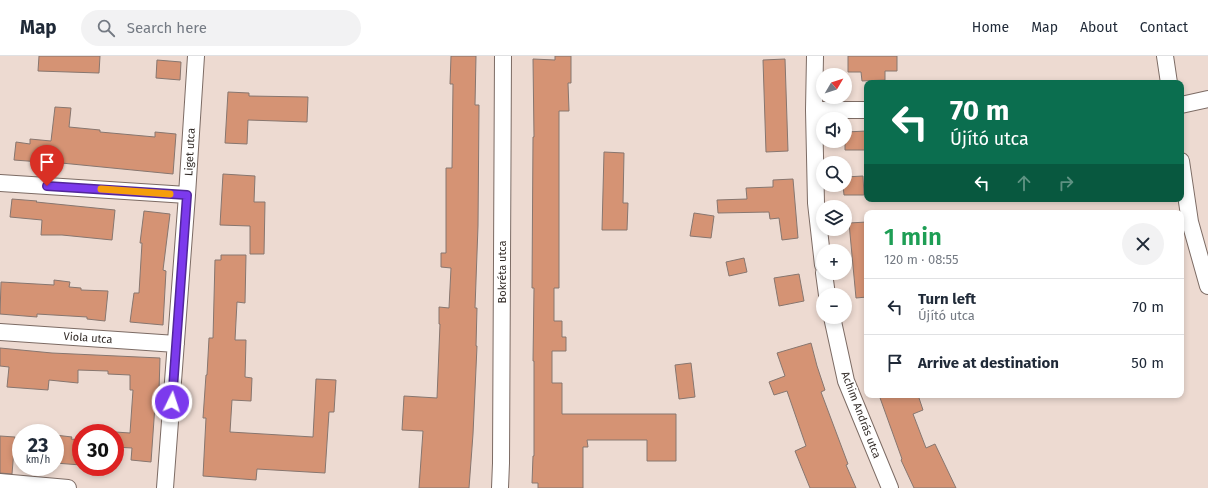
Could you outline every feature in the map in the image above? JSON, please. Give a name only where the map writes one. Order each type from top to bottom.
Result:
[{"type":"street","name":"Liget utca","points":[[165,488],[196,56]]},
{"type":"street","name":"Bokréta utca","points":[[500,488],[503,56]]},
{"type":"street","points":[[816,56],[814,110],[816,203],[821,244]]},
{"type":"street","points":[[1165,56],[1169,80]]},
{"type":"street","points":[[1184,105],[1208,99]]},
{"type":"street","points":[[814,110],[864,110]]},
{"type":"street","points":[[1184,181],[1190,222],[1208,286]]},
{"type":"street","points":[[0,182],[187,195]]},
{"type":"street","name":"Achim András utca","points":[[834,324],[846,381],[890,488]]},
{"type":"street","name":"Viola utca","points":[[0,332],[176,344]]},
{"type":"street","points":[[0,482],[68,488]]},
{"type":"building","points":[[39,56],[100,56],[99,73],[38,71]]},
{"type":"building","points":[[451,56],[476,56],[475,105],[479,105],[478,226],[475,308],[477,308],[477,346],[469,488],[419,488],[423,431],[402,430],[404,396],[437,398],[440,324],[439,307],[449,308],[451,268],[441,267],[441,253],[446,253],[446,168],[452,168],[453,84],[450,84]]},
{"type":"building","points":[[555,56],[571,56],[571,83],[568,83],[569,111],[559,111],[559,288],[554,288],[554,321],[562,321],[562,337],[566,337],[566,351],[552,351],[552,383],[562,383],[562,414],[676,414],[676,461],[647,461],[647,440],[587,440],[588,447],[583,447],[583,488],[538,488],[538,483],[532,483],[534,456],[534,288],[532,288],[534,137],[533,59],[555,60]]},
{"type":"building","points":[[848,56],[897,56],[897,71],[885,71],[885,80],[862,81],[861,72],[852,72],[852,68],[848,68]]},
{"type":"building","points":[[785,59],[788,151],[766,152],[763,60]]},
{"type":"building","points":[[157,60],[181,62],[180,80],[156,78]]},
{"type":"building","points":[[228,92],[249,93],[249,96],[308,97],[307,122],[248,120],[247,144],[225,143]]},
{"type":"building","points":[[55,107],[71,108],[69,127],[100,130],[100,132],[155,137],[155,132],[176,134],[173,174],[41,161],[14,160],[16,142],[30,144],[30,139],[51,141]]},
{"type":"building","points":[[864,131],[864,150],[845,150],[845,148],[852,148],[852,132]]},
{"type":"building","points":[[604,152],[624,153],[623,203],[628,203],[627,230],[602,230]]},
{"type":"building","points":[[223,174],[255,176],[254,202],[265,202],[264,254],[250,254],[250,226],[220,225]]},
{"type":"building","points":[[863,176],[864,195],[844,195],[844,192],[852,192],[852,177]]},
{"type":"building","points":[[793,179],[798,238],[782,240],[779,218],[770,219],[769,212],[718,213],[717,200],[747,199],[746,188],[773,187],[773,180]]},
{"type":"building","points":[[12,199],[115,210],[112,240],[62,235],[41,235],[42,220],[10,217]]},
{"type":"building","points":[[144,211],[170,214],[163,270],[166,271],[163,325],[130,322],[134,293],[139,293],[142,243],[140,243]]},
{"type":"building","points":[[694,213],[714,216],[711,238],[690,236]]},
{"type":"building","points":[[864,222],[864,297],[856,298],[851,244],[852,223]]},
{"type":"building","points":[[221,255],[246,255],[245,303],[237,302],[235,340],[246,340],[245,377],[252,378],[251,401],[232,400],[230,432],[313,437],[316,379],[336,380],[334,412],[329,412],[325,473],[257,469],[256,480],[203,476],[206,418],[203,418],[209,338],[213,338],[215,260],[221,260]]},
{"type":"building","points":[[744,258],[747,272],[729,276],[726,262]]},
{"type":"building","points":[[799,274],[804,301],[779,306],[774,278]]},
{"type":"building","points":[[54,280],[70,282],[69,287],[81,288],[81,290],[108,291],[105,321],[87,319],[87,317],[37,314],[37,317],[0,314],[1,282],[54,285]]},
{"type":"building","points":[[811,343],[825,390],[821,392],[848,464],[846,465],[856,488],[810,488],[795,451],[806,446],[787,391],[774,395],[769,382],[785,376],[777,353]]},
{"type":"building","points":[[0,348],[52,353],[160,358],[159,391],[156,391],[151,462],[131,460],[132,448],[124,448],[124,433],[130,433],[133,390],[130,390],[130,375],[108,374],[108,371],[78,370],[78,383],[49,380],[48,390],[7,387],[9,367],[0,366]]},
{"type":"building","points":[[691,363],[695,397],[679,399],[675,365]]},
{"type":"building","points":[[880,398],[919,398],[923,410],[913,414],[926,448],[935,444],[956,488],[914,488],[901,460],[902,459]]},
{"type":"building","points":[[0,436],[12,437],[12,474],[0,473]]},
{"type":"building","points":[[64,436],[72,437],[72,464],[64,464]]},
{"type":"slow traffic","points":[[101,189],[170,194]]},
{"type":"route","points":[[47,186],[187,195],[172,402]]}]
